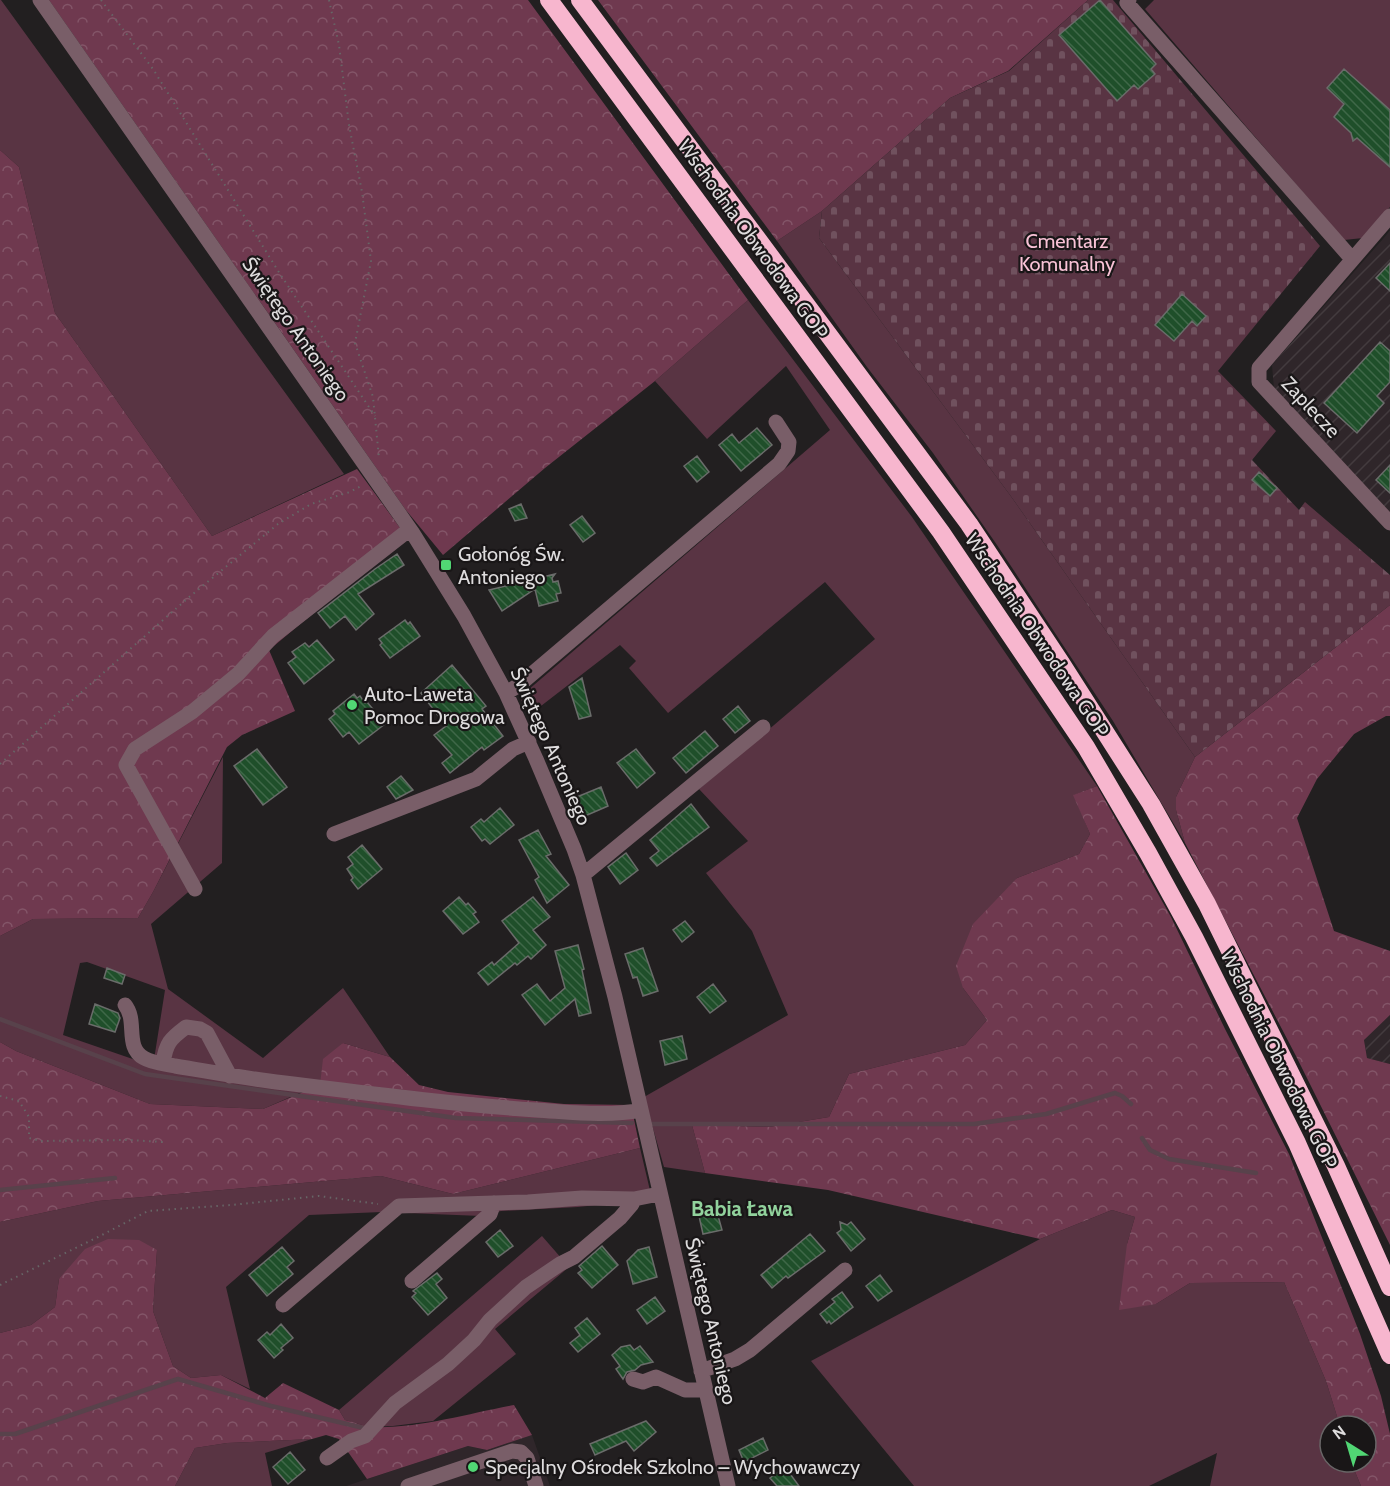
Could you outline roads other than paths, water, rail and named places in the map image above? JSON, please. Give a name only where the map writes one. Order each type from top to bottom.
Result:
[{"type":"highway","name":"Wschodnia Obwodowa GOP","points":[[549,0],[941,532],[1086,747],[1169,889],[1297,1143],[1390,1355]]},
{"type":"highway","name":"Wschodnia Obwodowa GOP","points":[[580,0],[969,524],[1151,804],[1207,904],[1269,1029],[1320,1133],[1390,1287]]},
{"type":"street","name":"Świętego Antoniego","points":[[40,0],[410,530],[464,616],[506,693],[529,742],[583,875],[615,997],[728,1486]]},
{"type":"street","points":[[1130,0],[1127,3],[1352,259]]},
{"type":"street","name":"Zaplecze","points":[[1390,216],[1259,369],[1259,382],[1390,523]]},
{"type":"street","points":[[506,693],[519,685],[779,464],[788,451],[789,442],[776,422]]},
{"type":"street","points":[[195,889],[126,765],[135,749],[192,712],[238,674],[273,636],[410,530]]},
{"type":"street","points":[[583,875],[763,727]]},
{"type":"street","points":[[334,834],[476,779],[513,749],[529,742]]},
{"type":"street","points":[[125,1005],[129,1010],[132,1044],[137,1053],[145,1059],[163,1064],[230,1076],[489,1107],[627,1113],[641,1110]]},
{"type":"street","points":[[163,1064],[165,1048],[173,1037],[186,1027],[200,1029],[207,1034],[230,1076]]},
{"type":"street","points":[[283,1305],[399,1206],[582,1198],[634,1199],[659,1194]]},
{"type":"street","points":[[327,1458],[351,1441],[365,1436],[395,1403],[448,1364],[474,1340],[490,1320],[526,1287],[574,1257],[620,1218],[634,1199]]},
{"type":"street","points":[[412,1281],[490,1214],[494,1203]]},
{"type":"street","points":[[701,1371],[735,1359],[750,1350],[844,1270]]},
{"type":"street","points":[[633,1379],[643,1382],[656,1377],[685,1390],[705,1390]]},
{"type":"street","points":[[408,1486],[512,1451],[520,1452],[527,1458],[536,1486]]},
{"type":"waterway","points":[[0,1019],[145,1074],[456,1118],[632,1123]]},
{"type":"waterway","points":[[652,1124],[974,1124],[1046,1114],[1115,1093],[1131,1104]]},
{"type":"waterway","points":[[1142,1138],[1150,1150],[1169,1159],[1256,1173]]},
{"type":"waterway","points":[[0,1190],[115,1178]]},
{"type":"waterway","points":[[0,1434],[15,1434],[178,1379],[271,1406],[368,1429]]},
{"type":"place","name":"Gołonóg Św. Antoniego","points":[[446,565]]},
{"type":"place","name":"Auto-Laweta Pomoc Drogowa","points":[[352,705]]},
{"type":"place","name":"Specjalny Ośrodek Szkolno – Wychowawczy","points":[[473,1467]]},
{"type":"district","name":"Babia Ława","points":[[742,1209]]},
{"type":"park label","name":"Cmentarz Komunalny","points":[[1067,252]]}]
